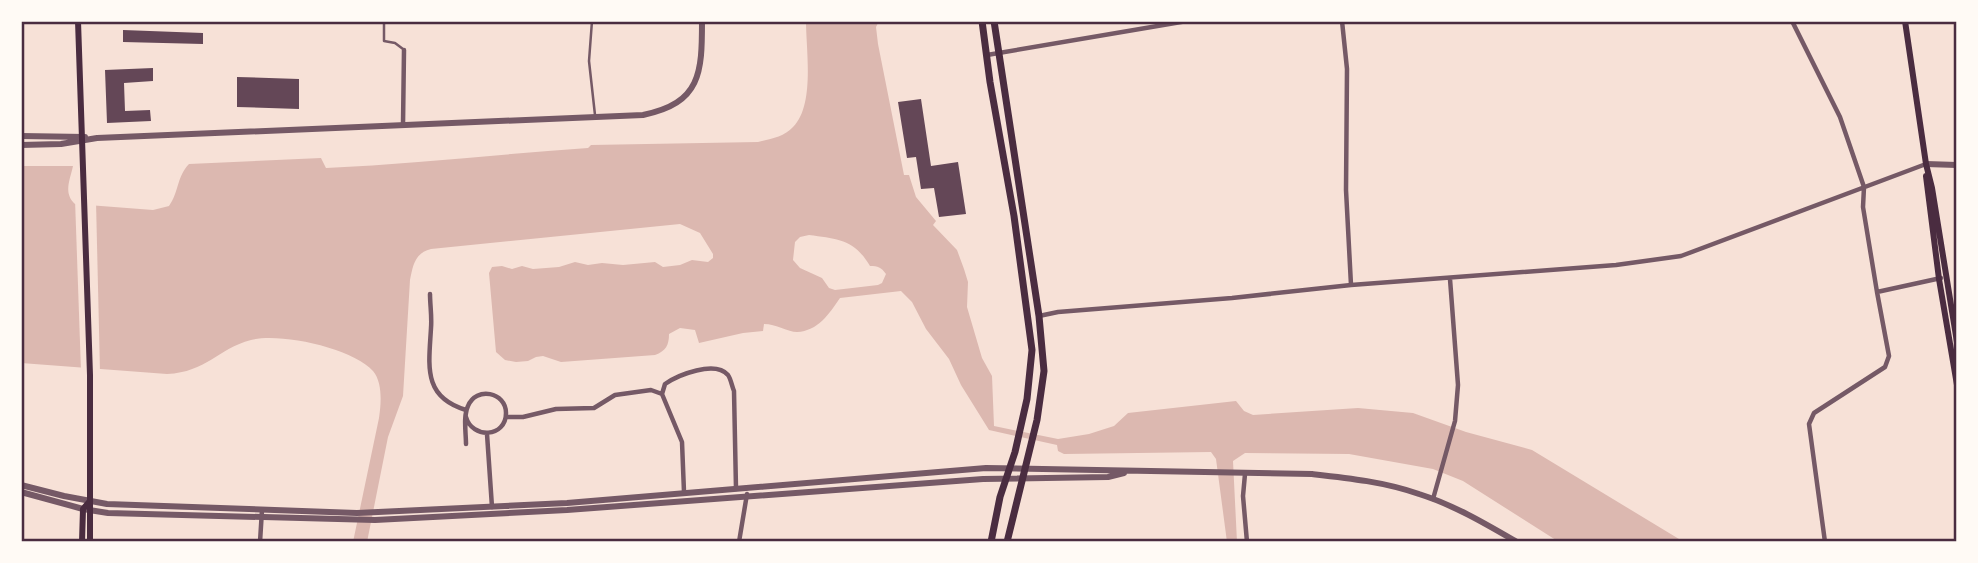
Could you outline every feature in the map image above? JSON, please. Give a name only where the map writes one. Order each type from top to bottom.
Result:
[{"type":"main road","points":[[78,21],[90,375],[90,542]]},
{"type":"main road","points":[[982,21],[1031,334],[1031,374],[1015,452],[1005,478],[991,542]]},
{"type":"main road","points":[[994,21],[1039,316],[1044,371],[1031,449],[1007,542]]},
{"type":"main road","points":[[1905,21],[1932,188],[1957,385]]},
{"type":"main road","points":[[1943,278],[1957,342]]},
{"type":"main road","points":[[82,542],[83,509],[90,501]]},
{"type":"street","points":[[21,136],[83,139],[643,115],[681,102],[691,90],[702,50],[702,21]]},
{"type":"street","points":[[987,55],[1187,21]]},
{"type":"street","points":[[1342,21],[1347,69],[1346,190],[1351,285]]},
{"type":"street","points":[[1793,21],[1840,117],[1864,187],[1863,208],[1889,356],[1885,368],[1814,413],[1809,424],[1825,542]]},
{"type":"street","points":[[403,125],[404,50]]},
{"type":"street","points":[[21,145],[61,144],[83,139]]},
{"type":"street","points":[[1039,316],[1058,312],[1351,285],[1616,265],[1681,256],[1926,164],[1957,165]]},
{"type":"street","points":[[1877,292],[1943,278]]},
{"type":"street","points":[[1433,499],[1455,421],[1458,385],[1450,279]]},
{"type":"street","points":[[430,294],[428,368],[440,398],[452,406],[466,410]]},
{"type":"street","points":[[684,492],[682,442],[662,394],[665,384],[673,378],[704,369],[720,370],[729,376],[734,391],[736,489]]},
{"type":"street","points":[[506,417],[523,417],[556,409],[594,408],[615,395],[627,393],[651,390],[662,394]]},
{"type":"street","points":[[466,417],[473,430],[487,434],[500,429],[506,417],[504,403],[486,393],[473,398],[466,410],[466,417],[466,444]]},
{"type":"street","points":[[487,434],[492,508]]},
{"type":"street","points":[[21,492],[83,509],[137,514],[375,516],[555,510],[1008,467],[1213,474],[1312,474],[1358,479],[1433,499],[1470,515],[1517,542]]},
{"type":"street","points":[[375,516],[684,492],[1023,477],[1108,477],[1129,472]]},
{"type":"street","points":[[1242,474],[1247,542]]},
{"type":"street","points":[[21,485],[90,501],[262,514]]},
{"type":"street","points":[[739,542],[747,491]]},
{"type":"street","points":[[260,542],[262,514]]},
{"type":"lane","points":[[384,21],[384,41],[395,43],[404,50]]},
{"type":"lane","points":[[592,21],[589,41],[595,116]]},
{"type":"shaded area","points":[[806,21],[879,21],[876,27],[878,44],[904,175],[909,175],[916,197],[936,221],[933,225],[957,250],[964,269],[968,282],[967,307],[982,358],[992,376],[994,426],[1058,439],[1089,434],[1114,426],[1128,413],[1236,401],[1244,411],[1253,415],[1358,408],[1413,413],[1466,432],[1532,450],[1688,542],[1559,542],[1463,481],[1433,469],[1349,454],[1245,453],[1233,461],[1237,542],[1227,542],[1216,459],[1211,452],[1064,454],[1058,451],[1057,445],[989,430],[961,385],[949,359],[926,329],[912,302],[901,291],[840,298],[822,321],[804,331],[793,332],[764,324],[763,331],[699,343],[695,330],[680,328],[669,334],[666,347],[655,355],[561,362],[543,356],[516,362],[505,360],[496,352],[489,273],[492,267],[512,269],[522,266],[533,269],[559,267],[575,262],[588,265],[623,265],[655,262],[663,267],[692,260],[708,262],[713,258],[700,233],[680,224],[431,249],[421,253],[410,280],[403,396],[388,437],[367,542],[353,542],[379,418],[380,394],[373,371],[349,355],[297,340],[263,338],[239,344],[192,369],[167,374],[21,363],[21,166],[73,166],[68,191],[75,204],[153,210],[169,206],[189,164],[321,158],[326,168],[588,148],[591,145],[758,142],[785,133],[800,117],[807,92]],"holes":[[[809,235],[837,239],[851,245],[870,266],[879,267],[886,274],[882,283],[835,290],[829,288],[822,278],[800,268],[793,260],[795,242],[800,237]]]},
{"type":"pier","points":[[75,199],[96,202],[100,372],[81,371]]},
{"type":"building","points":[[123,30],[203,33],[203,44],[123,42]]},
{"type":"building","points":[[153,68],[153,81],[124,83],[125,111],[150,110],[151,121],[107,123],[105,70]]},
{"type":"building","points":[[237,77],[299,79],[299,109],[237,107]]},
{"type":"building","points":[[921,99],[931,166],[958,162],[966,214],[939,217],[934,188],[921,189],[916,157],[907,158],[898,102]]}]
